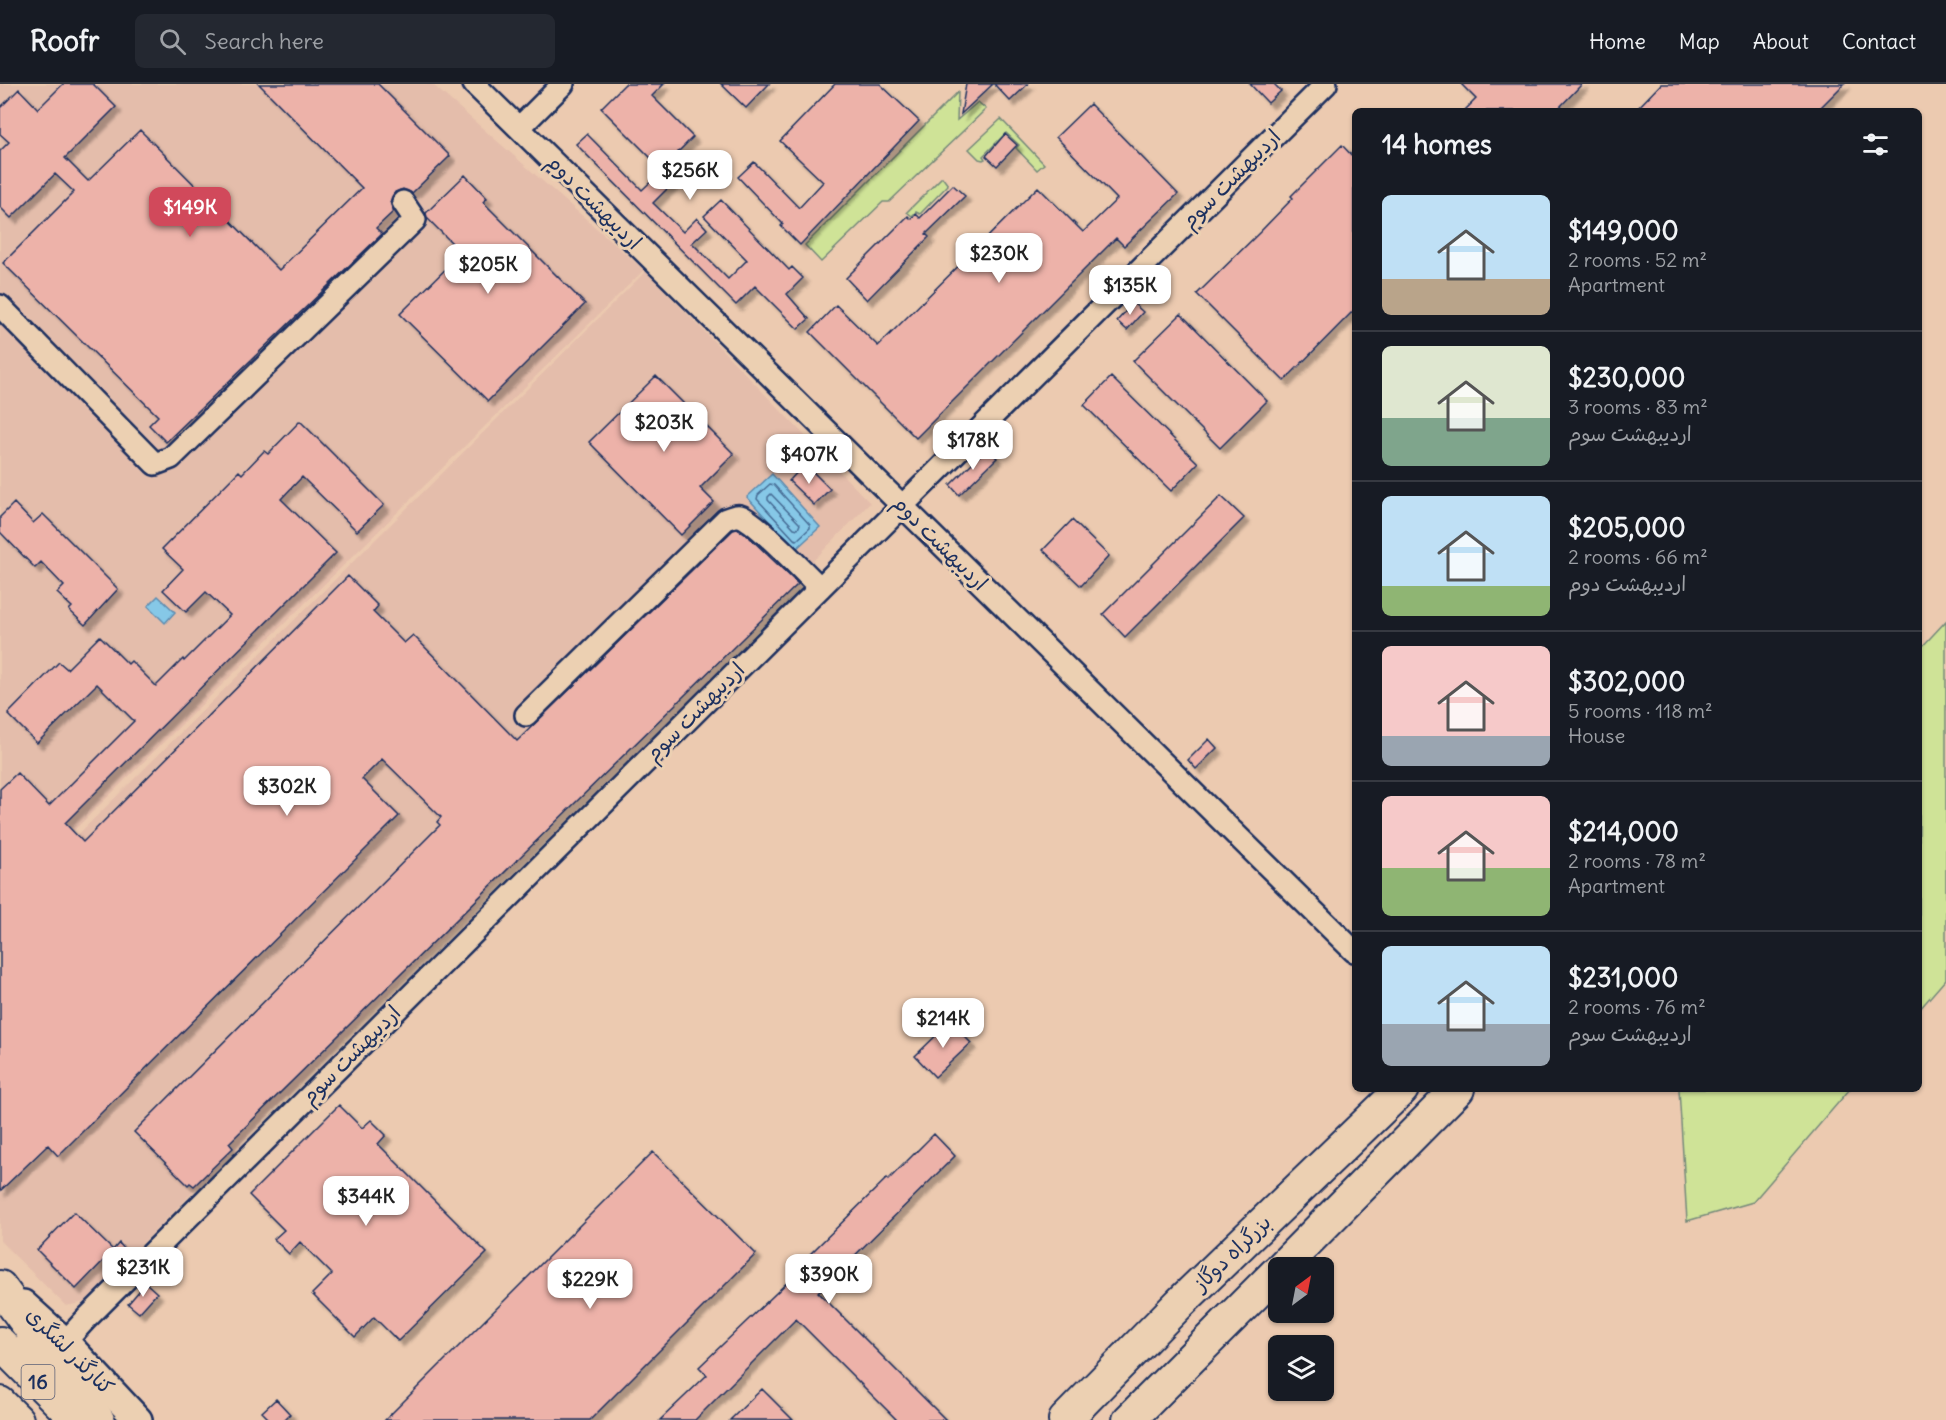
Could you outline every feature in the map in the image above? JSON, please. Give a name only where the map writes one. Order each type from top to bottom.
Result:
[{"type":"highway","name":"بزرگراه دوگاز","points":[[1065,1420],[1180,1303],[1399,1092]]},
{"type":"highway","name":"بزرگراه دوگاز","points":[[1292,1257],[1455,1092]]},
{"type":"highway","name":"بزرگراه دوگاز","points":[[1129,1420],[1268,1281]]},
{"type":"highway","points":[[0,1285],[98,1420]]},
{"type":"highway","name":"16","points":[[0,1343],[76,1420]]},
{"type":"highway","name":"16","points":[[0,1403],[17,1420]]},
{"type":"main road","name":"کنارگذر لشگری","points":[[0,1285],[65,1342],[138,1420]]},
{"type":"street","name":"اردیبهشت دوم","points":[[474,84],[1352,949]]},
{"type":"street","points":[[519,128],[563,84]]},
{"type":"street","name":"اردیبهشت سوم","points":[[65,1342],[1326,84]]},
{"type":"street","points":[[0,306],[155,464],[171,458],[415,220],[402,202]]},
{"type":"street","points":[[526,715],[726,519],[742,517],[758,528],[820,588]]},
{"type":"shaded area","points":[[0,84],[432,84],[644,270],[0,903]]},
{"type":"shaded area","points":[[646,271],[870,503],[85,1302],[66,1306],[0,1241],[0,912]]},
{"type":"green space","points":[[958,92],[957,120],[978,102],[986,109],[889,202],[883,202],[821,262],[805,245]]},
{"type":"green space","points":[[1001,119],[1044,164],[1037,170],[1016,148],[1019,145],[1006,133],[983,156],[985,159],[983,160],[969,149]]},
{"type":"green space","points":[[942,177],[948,185],[920,214],[916,212],[912,216],[907,212]]},
{"type":"green space","points":[[1946,621],[1946,979],[1922,1007],[1922,647]]},
{"type":"green space","points":[[1679,1092],[1847,1092],[1753,1202],[1687,1221]]},
{"type":"water","points":[[772,474],[820,527],[795,550],[747,497]]},
{"type":"water","points":[[158,596],[175,612],[165,623],[148,606]]},
{"type":"building","points":[[63,84],[93,84],[116,107],[65,158],[88,181],[140,130],[279,270],[362,188],[259,84],[378,84],[450,156],[412,193],[403,189],[395,192],[390,202],[394,211],[376,228],[382,234],[166,442],[149,425],[158,416],[3,263],[74,192],[55,174],[11,218],[0,207],[0,151],[9,142],[0,134],[0,108],[19,89],[38,109]]},
{"type":"building","points":[[625,84],[664,84],[652,96],[693,137],[678,152],[691,165],[653,203],[683,232],[697,218],[707,229],[692,243],[728,279],[747,260],[704,216],[721,200],[789,270],[792,267],[803,278],[787,294],[809,319],[798,329],[755,286],[736,305],[576,144],[587,134],[642,190],[663,170],[601,108]]},
{"type":"building","points":[[721,84],[769,84],[746,108]]},
{"type":"building","points":[[835,84],[880,84],[919,121],[800,245],[738,177],[754,162],[799,208],[823,182],[780,141]]},
{"type":"building","points":[[966,84],[993,84],[961,114]]},
{"type":"building","points":[[994,84],[1028,84],[1010,101]]},
{"type":"building","points":[[1250,84],[1274,84],[1281,91],[1268,103]]},
{"type":"building","points":[[1461,84],[1582,84],[1559,108],[1467,108],[1476,99]]},
{"type":"building","points":[[1661,84],[1844,84],[1820,108],[1638,108]]},
{"type":"building","points":[[1090,104],[1178,194],[1124,246],[1116,238],[916,438],[810,332],[836,305],[878,346],[1038,187],[1083,232],[1117,199],[1056,137]]},
{"type":"building","points":[[1005,134],[1017,145],[997,166],[986,156]]},
{"type":"building","points":[[1342,145],[1352,156],[1352,312],[1284,381],[1197,294],[1293,198],[1291,196]]},
{"type":"building","points":[[465,175],[487,198],[483,202],[585,304],[488,401],[400,314],[462,253],[427,218],[426,213]]},
{"type":"building","points":[[953,185],[965,196],[926,234],[929,237],[867,300],[846,278],[908,216],[911,219],[916,214],[920,218]]},
{"type":"building","points":[[1133,303],[1143,312],[1127,330],[1117,321]]},
{"type":"building","points":[[1181,314],[1267,401],[1220,448],[1133,361]]},
{"type":"building","points":[[656,376],[734,454],[700,488],[714,502],[681,535],[589,442]]},
{"type":"building","points":[[1111,377],[1198,463],[1171,491],[1084,405]]},
{"type":"building","points":[[300,421],[384,505],[357,531],[302,477],[281,499],[336,553],[65,823],[83,842],[348,576],[378,606],[373,612],[404,643],[413,635],[517,741],[733,530],[737,529],[749,537],[798,584],[229,1143],[233,1148],[194,1186],[190,1183],[188,1185],[134,1132],[440,825],[437,822],[441,817],[382,759],[362,779],[399,816],[58,1156],[48,1145],[0,1191],[0,789],[17,773],[49,806],[134,721],[97,684],[37,743],[8,714],[59,662],[67,669],[100,636],[128,664],[131,661],[156,686],[230,615],[206,592],[186,612],[163,590],[183,569],[162,549],[239,471],[242,474],[264,451],[268,454]]},
{"type":"building","points":[[987,448],[997,458],[959,495],[950,485]]},
{"type":"building","points":[[805,464],[830,489],[814,505],[789,481]]},
{"type":"building","points":[[1221,496],[1244,518],[1125,637],[1103,614]]},
{"type":"building","points":[[14,503],[33,523],[43,514],[118,589],[85,625],[69,610],[72,607],[57,593],[64,586],[41,562],[35,568],[0,532],[0,517]]},
{"type":"building","points":[[1072,520],[1109,556],[1081,586],[1043,550]]},
{"type":"building","points":[[1209,739],[1217,748],[1196,769],[1188,760]]},
{"type":"building","points":[[950,1022],[971,1043],[935,1077],[915,1056]]},
{"type":"building","points":[[339,1105],[362,1128],[371,1120],[386,1135],[378,1144],[487,1253],[398,1341],[374,1317],[355,1337],[312,1294],[332,1274],[300,1242],[289,1254],[274,1239],[284,1230],[249,1195]]},
{"type":"building","points":[[934,1134],[955,1156],[818,1292],[946,1420],[897,1420],[796,1319],[695,1420],[660,1420],[707,1375],[699,1367],[799,1271],[797,1267]]},
{"type":"building","points":[[653,1152],[756,1254],[590,1420],[385,1420]]},
{"type":"building","points":[[74,1212],[113,1250],[119,1243],[128,1253],[113,1269],[104,1260],[76,1289],[37,1250]]},
{"type":"building","points":[[146,1283],[157,1293],[139,1313],[128,1304]]},
{"type":"building","points":[[762,1389],[793,1420],[730,1420]]},
{"type":"building","points":[[276,1399],[290,1414],[284,1420],[270,1420],[262,1412]]}]
